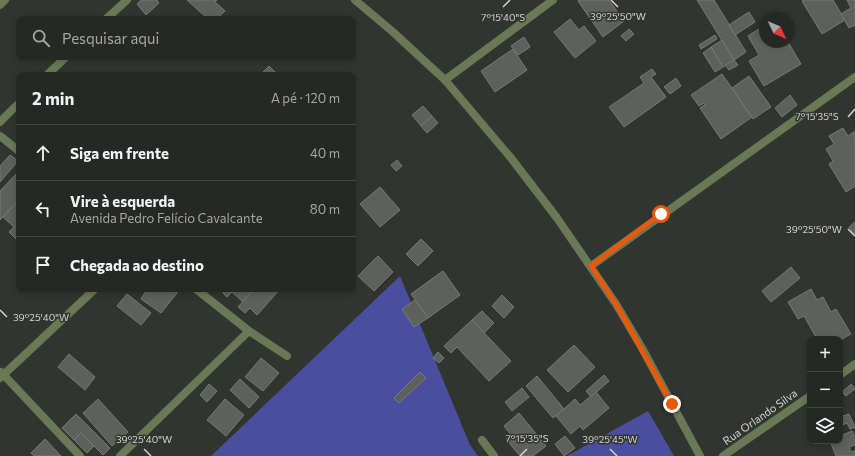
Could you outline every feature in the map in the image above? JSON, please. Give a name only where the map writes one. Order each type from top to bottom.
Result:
[{"type":"street","points":[[0,5],[5,0]]},
{"type":"street","points":[[109,16],[127,0]]},
{"type":"street","points":[[355,0],[393,32],[445,80],[511,158],[591,266],[616,304],[642,348],[700,456]]},
{"type":"street","points":[[445,80],[553,0]]},
{"type":"street","points":[[50,72],[63,60]]},
{"type":"street","points":[[591,266],[855,77]]},
{"type":"street","points":[[0,122],[16,106]]},
{"type":"street","points":[[0,136],[16,149]]},
{"type":"street","points":[[80,456],[1,375],[92,292]]},
{"type":"street","points":[[200,292],[249,331],[287,356]]},
{"type":"street","points":[[120,456],[249,331]]},
{"type":"street","points":[[843,373],[855,364]]},
{"type":"street","name":"Rua Orlando Silva","points":[[723,456],[807,398]]},
{"type":"street","points":[[482,440],[494,456]]},
{"type":"shaded area","points":[[400,276],[470,445],[478,456],[211,456]]},
{"type":"shaded area","points":[[648,411],[674,456],[567,456]]},
{"type":"building","points":[[141,0],[157,0],[159,3],[146,15],[137,4]]},
{"type":"building","points":[[187,0],[217,0],[215,2],[225,11],[220,16],[205,16]]},
{"type":"building","points":[[609,0],[624,21],[603,37],[578,1]]},
{"type":"building","points":[[697,0],[714,0],[746,52],[734,60]]},
{"type":"building","points":[[833,0],[845,20],[822,34],[802,1]]},
{"type":"building","points":[[847,0],[855,0],[855,25],[849,28],[841,14],[851,8]]},
{"type":"building","points":[[749,12],[755,22],[735,35],[729,25]]},
{"type":"building","points":[[570,19],[579,30],[584,26],[596,41],[575,58],[554,32]]},
{"type":"building","points":[[629,29],[634,34],[626,41],[621,36]]},
{"type":"building","points":[[759,29],[759,48],[792,48],[801,64],[764,86],[749,61],[759,55],[748,36]]},
{"type":"building","points":[[715,35],[717,39],[701,49],[699,45]]},
{"type":"building","points":[[524,37],[530,47],[518,55],[511,46]]},
{"type":"building","points":[[722,40],[734,60],[723,67],[711,47]]},
{"type":"building","points":[[711,47],[723,67],[715,72],[703,53]]},
{"type":"building","points":[[513,49],[527,70],[495,92],[481,71]]},
{"type":"building","points":[[734,60],[738,65],[729,70],[725,65]]},
{"type":"building","points":[[269,66],[275,72],[263,72]]},
{"type":"building","points":[[652,69],[656,74],[651,77],[666,97],[624,127],[609,107],[644,83],[640,77]]},
{"type":"building","points":[[722,74],[752,117],[721,139],[700,108],[705,105],[704,103],[699,106],[691,95]]},
{"type":"building","points":[[749,76],[771,107],[753,119],[732,88]]},
{"type":"building","points":[[676,78],[681,86],[670,94],[664,87]]},
{"type":"building","points":[[790,95],[797,105],[782,117],[775,108]]},
{"type":"building","points":[[423,106],[432,116],[421,126],[412,115]]},
{"type":"building","points":[[432,116],[438,123],[427,133],[421,126]]},
{"type":"building","points":[[843,128],[848,136],[855,131],[855,186],[846,192],[829,164],[833,161],[826,149],[834,144],[829,136]]},
{"type":"building","points":[[10,155],[16,160],[16,163],[0,182],[0,166]]},
{"type":"building","points":[[397,160],[402,166],[396,171],[391,165]]},
{"type":"building","points":[[16,174],[16,203],[0,220],[0,191]]},
{"type":"building","points":[[380,187],[400,210],[380,227],[360,204]]},
{"type":"building","points":[[16,203],[16,239],[9,232],[14,227],[3,217]]},
{"type":"building","points":[[855,222],[855,233],[854,234],[849,227]]},
{"type":"building","points":[[421,239],[433,251],[418,266],[406,254]]},
{"type":"building","points":[[378,256],[393,272],[374,291],[358,276]]},
{"type":"building","points":[[791,267],[800,278],[771,302],[762,291]]},
{"type":"building","points":[[443,271],[460,295],[428,318],[411,294]]},
{"type":"building","points":[[811,289],[817,300],[823,297],[831,312],[836,309],[851,334],[843,338],[843,336],[815,336],[804,316],[798,319],[788,302]]},
{"type":"building","points":[[145,292],[177,293],[161,313],[141,299]]},
{"type":"building","points":[[224,292],[232,292],[227,297]]},
{"type":"building","points":[[232,292],[251,292],[243,302]]},
{"type":"building","points":[[251,292],[277,292],[257,315],[250,308],[245,313],[238,307]]},
{"type":"building","points":[[127,294],[151,313],[141,325],[117,306]]},
{"type":"building","points":[[502,295],[514,307],[504,318],[492,306]]},
{"type":"building","points":[[415,300],[428,318],[414,327],[402,309]]},
{"type":"building","points":[[482,311],[494,323],[484,333],[472,320]]},
{"type":"building","points":[[472,320],[511,361],[489,381],[457,347],[451,353],[444,346]]},
{"type":"building","points":[[574,345],[595,367],[568,392],[547,370]]},
{"type":"building","points":[[438,352],[444,358],[439,363],[433,358]]},
{"type":"building","points":[[69,354],[95,377],[85,390],[58,367]]},
{"type":"building","points":[[261,358],[279,373],[263,391],[245,377]]},
{"type":"building","points":[[420,372],[426,378],[399,403],[394,398]]},
{"type":"building","points":[[604,375],[609,381],[591,397],[586,391]]},
{"type":"building","points":[[537,376],[564,409],[553,418],[526,386]]},
{"type":"building","points":[[240,379],[259,397],[249,408],[230,390]]},
{"type":"building","points":[[209,384],[217,391],[207,402],[200,395]]},
{"type":"building","points":[[851,384],[855,389],[846,396],[843,391]]},
{"type":"building","points":[[522,388],[529,397],[512,411],[505,402]]},
{"type":"building","points":[[596,392],[609,408],[583,430],[580,426],[571,434],[556,416],[575,399],[580,405]]},
{"type":"building","points":[[98,399],[128,432],[112,446],[83,413]]},
{"type":"building","points":[[225,399],[244,415],[226,436],[207,420]]},
{"type":"building","points":[[519,413],[546,446],[533,456],[520,456],[506,439],[511,435],[504,426]]},
{"type":"building","points":[[76,414],[110,448],[103,455],[81,433],[74,440],[62,428]]},
{"type":"building","points":[[849,414],[855,427],[850,429],[847,423],[843,425],[843,416]]},
{"type":"building","points":[[852,431],[855,438],[855,445],[849,447],[851,452],[855,451],[855,456],[836,456],[831,444],[843,444],[843,435]]},
{"type":"building","points":[[81,433],[94,446],[87,453],[74,440]]},
{"type":"building","points":[[565,436],[575,448],[564,456],[555,444]]},
{"type":"building","points":[[45,439],[61,456],[34,456],[31,453]]},
{"type":"route","points":[[661,214],[591,266],[642,348],[672,404]]}]
